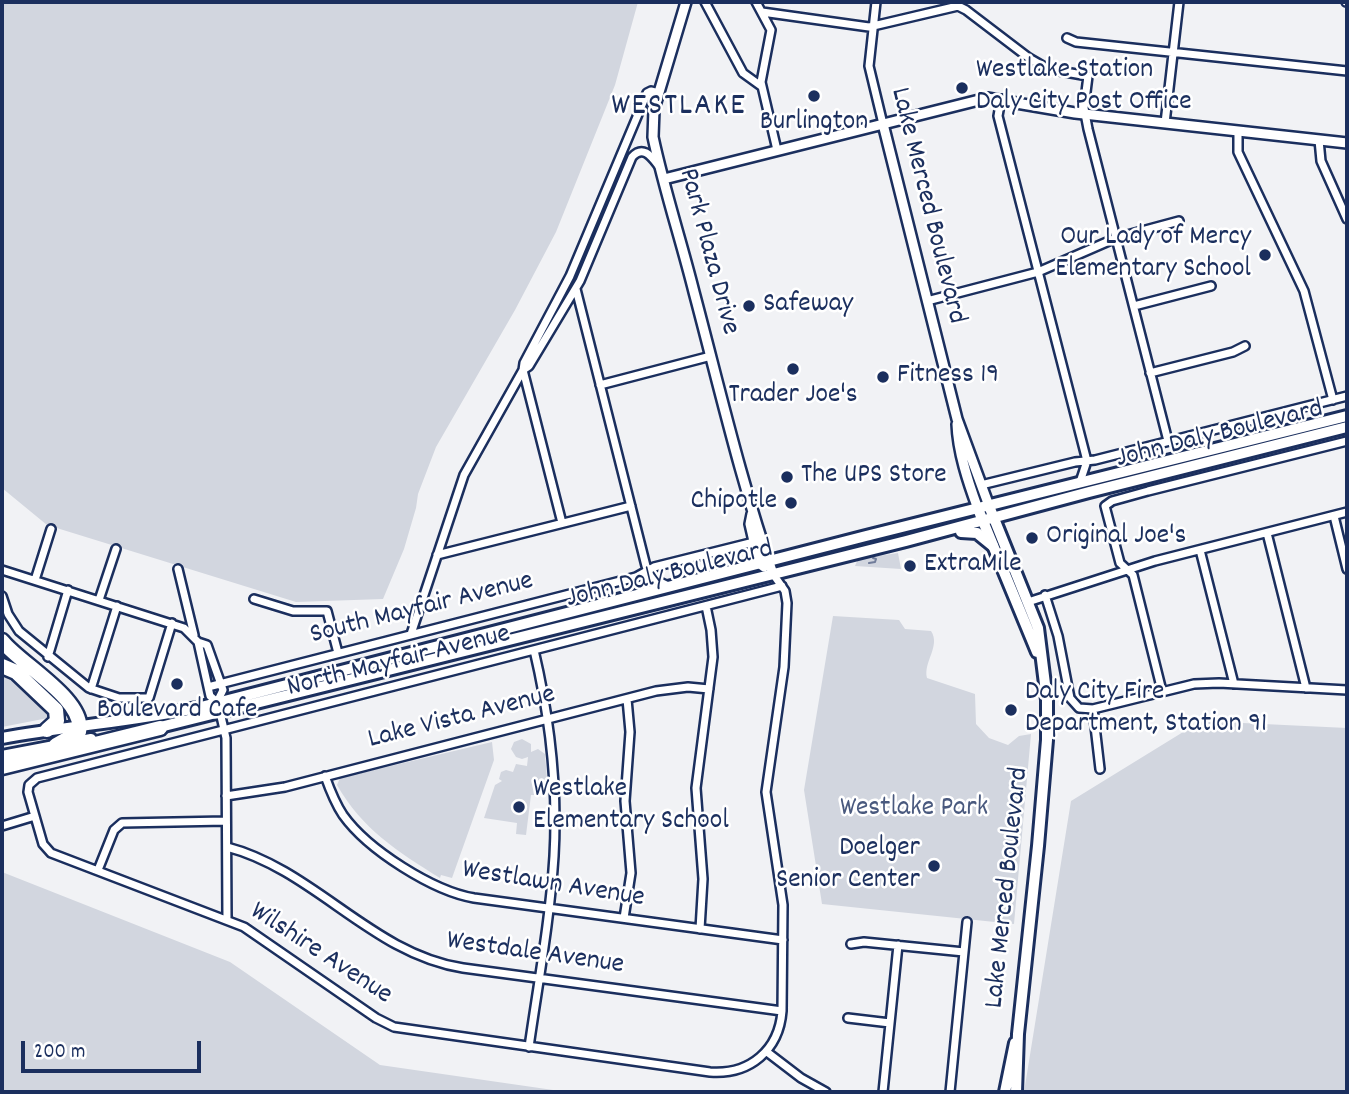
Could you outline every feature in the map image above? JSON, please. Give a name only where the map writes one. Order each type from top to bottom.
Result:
[{"type":"highway","points":[[2,641],[13,654],[69,701],[77,714],[80,726],[78,733],[56,745]]},
{"type":"highway","points":[[2,666],[16,672],[55,708],[57,721],[47,730]]},
{"type":"highway","points":[[2,767],[160,728]]},
{"type":"main road","name":"John Daly Boulevard","points":[[2,756],[160,728],[219,707],[669,586],[1347,416]]},
{"type":"main road","name":"John Daly Boulevard","points":[[2,738],[219,707],[773,574],[1347,427]]},
{"type":"main road","name":"Lake Merced Boulevard","points":[[983,508],[1028,602],[1040,638],[1047,701],[1047,740],[1018,1034],[1016,1092]]},
{"type":"main road","name":"Lake Merced Boulevard","points":[[988,520],[993,546],[1042,664]]},
{"type":"main road","points":[[900,542],[918,544],[968,531],[983,536],[993,546]]},
{"type":"main road","points":[[1014,596],[1028,602],[1027,625]]},
{"type":"main road","name":"Lake Merced Boulevard","points":[[1005,1092],[1009,1064],[1018,1034]]},
{"type":"street","name":"Park Plaza Drive","points":[[685,2],[652,123],[662,174],[752,513],[760,529],[764,562]]},
{"type":"street","points":[[705,2],[746,76],[761,86]]},
{"type":"street","points":[[756,2],[771,33],[761,86],[777,150]]},
{"type":"street","name":"Lake Merced Boulevard","points":[[876,2],[870,71],[957,419],[982,485],[983,508]]},
{"type":"street","points":[[1165,123],[1179,2]]},
{"type":"street","points":[[762,12],[874,26],[958,6],[1048,69],[1088,76],[1084,108],[1168,441]]},
{"type":"street","points":[[1067,38],[1076,42],[1347,71]]},
{"type":"street","points":[[411,634],[464,475],[523,370],[524,363],[573,268],[647,93],[651,90],[659,93]]},
{"type":"street","points":[[523,370],[576,289],[634,155],[640,152],[647,153],[662,174],[777,150],[981,99],[1001,99],[1086,114],[1347,143]]},
{"type":"street","points":[[1001,99],[998,116],[1087,461],[1080,482]]},
{"type":"street","points":[[1238,131],[1238,152],[1304,290],[1333,400]]},
{"type":"street","points":[[1320,140],[1321,161],[1347,219]]},
{"type":"street","points":[[927,301],[1038,272],[1116,238],[1180,221]]},
{"type":"street","points":[[1133,306],[1211,286]]},
{"type":"street","points":[[576,289],[648,569],[654,579],[669,586]]},
{"type":"street","points":[[1150,373],[1236,351],[1245,346]]},
{"type":"street","points":[[600,384],[711,356]]},
{"type":"street","points":[[523,370],[562,523]]},
{"type":"street","points":[[982,485],[1347,396]]},
{"type":"street","name":"Lake Merced Boulevard","points":[[957,419],[961,453],[983,508]]},
{"type":"street","points":[[1162,691],[1133,575],[1120,563],[1105,506],[1112,501],[1148,491],[1347,441]]},
{"type":"street","points":[[437,555],[631,506]]},
{"type":"street","name":"Park Plaza Drive","points":[[752,513],[750,524],[754,542],[773,574]]},
{"type":"street","points":[[1028,602],[1127,569],[1347,513]]},
{"type":"street","points":[[1334,516],[1347,569]]},
{"type":"street","points":[[35,580],[51,529]]},
{"type":"street","points":[[1267,533],[1306,688]]},
{"type":"street","name":"South Mayfair Avenue","points":[[208,687],[636,577],[648,569],[754,542]]},
{"type":"street","points":[[99,600],[116,549]]},
{"type":"street","points":[[1200,550],[1234,684]]},
{"type":"street","points":[[178,569],[210,696],[219,707]]},
{"type":"street","points":[[2,570],[172,623],[184,628],[206,645],[223,690],[219,707],[224,729],[227,920]]},
{"type":"street","points":[[773,574],[782,586],[787,603],[785,653],[766,792],[783,905],[783,940],[782,1011],[778,1033],[767,1052],[801,1078],[826,1092]]},
{"type":"street","name":"North Mayfair Avenue","points":[[29,785],[34,779],[50,774],[782,586]]},
{"type":"street","points":[[48,657],[68,590]]},
{"type":"street","points":[[1045,595],[1058,636],[1070,698],[1079,708],[1093,709],[1194,684],[1347,690]]},
{"type":"street","points":[[2,596],[8,614],[19,631],[48,657],[91,689],[119,698],[149,698],[172,623]]},
{"type":"street","points":[[254,599],[293,611],[327,611],[338,653]]},
{"type":"street","points":[[91,689],[117,606]]},
{"type":"street","points":[[700,929],[704,879],[696,788],[713,648],[706,606]]},
{"type":"street","points":[[529,1047],[549,908],[555,818],[553,759],[548,719],[534,650]]},
{"type":"street","name":"Lake Vista Avenue","points":[[226,796],[271,790],[627,699],[678,688],[709,690]]},
{"type":"street","points":[[624,918],[631,873],[625,801],[630,732],[627,699]]},
{"type":"street","points":[[1093,709],[1100,769]]},
{"type":"street","name":"Westlawn Avenue","points":[[325,776],[333,798],[351,825],[369,842],[423,880],[447,892],[783,940]]},
{"type":"street","name":"Wilshire Avenue","points":[[29,785],[29,796],[43,844],[48,851],[252,932],[376,1018],[394,1027],[718,1073],[742,1069],[767,1052]]},
{"type":"street","points":[[2,826],[35,816]]},
{"type":"street","points":[[98,870],[114,830],[122,823],[226,821]]},
{"type":"street","name":"Westdale Avenue","points":[[227,847],[258,857],[280,868],[384,938],[413,954],[454,967],[782,1011]]},
{"type":"street","points":[[950,1092],[967,922]]},
{"type":"street","points":[[851,944],[864,942],[964,952]]},
{"type":"street","points":[[883,1092],[898,945]]},
{"type":"street","points":[[848,1018],[890,1023]]},
{"type":"green space","points":[[2,2],[638,2],[615,85],[556,232],[515,310],[436,447],[418,494],[404,549],[383,599],[296,602],[47,525],[2,488]]},
{"type":"green space","points":[[898,553],[901,569],[855,566],[858,559]]},
{"type":"green space","name":"Westlake Park","points":[[833,616],[899,620],[905,629],[931,631],[934,642],[927,666],[927,678],[975,694],[976,724],[989,738],[1008,745],[1019,736],[1031,734],[1014,924],[822,904],[804,790]]},
{"type":"green space","points":[[2,671],[49,711],[48,718],[2,727]]},
{"type":"green space","points":[[1201,721],[1347,728],[1347,1092],[1024,1092],[1071,801]]},
{"type":"green space","points":[[522,739],[531,744],[531,752],[538,749],[545,754],[548,792],[536,790],[535,795],[531,795],[526,835],[516,834],[517,823],[484,818],[495,785],[502,781],[499,779],[501,772],[513,772],[516,764],[527,766],[528,757],[516,757],[511,749],[514,742]]},
{"type":"green space","points":[[492,742],[494,760],[452,878],[441,875],[440,878],[382,838],[358,814],[337,785],[340,778]]},
{"type":"green space","points":[[2,872],[230,962],[380,1065],[567,1092],[2,1092]]},
{"type":"waterway","points":[[869,563],[875,562],[876,559],[873,558]]},
{"type":"place","name":"Westlake Station Daly City Post Office","points":[[962,88]]},
{"type":"place","name":"Burlington","points":[[814,96]]},
{"type":"place","name":"Our Lady of Mercy Elementary School","points":[[1265,255]]},
{"type":"place","name":"Safeway","points":[[749,306]]},
{"type":"place","name":"Trader Joe's","points":[[793,369]]},
{"type":"place","name":"Fitness 19","points":[[883,377]]},
{"type":"place","name":"The UPS Store","points":[[787,477]]},
{"type":"place","name":"Chipotle","points":[[791,503]]},
{"type":"place","name":"Original Joe's","points":[[1032,538]]},
{"type":"place","name":"ExtraMile","points":[[910,566]]},
{"type":"place","name":"Boulevard Cafe","points":[[177,684]]},
{"type":"place","name":"Daly City Fire Department, Station 91","points":[[1011,710]]},
{"type":"place","name":"Westlake Elementary School","points":[[519,807]]},
{"type":"place","name":"Doelger Senior Center","points":[[934,866]]},
{"type":"district","name":"WESTLAKE","points":[[679,109]]}]
